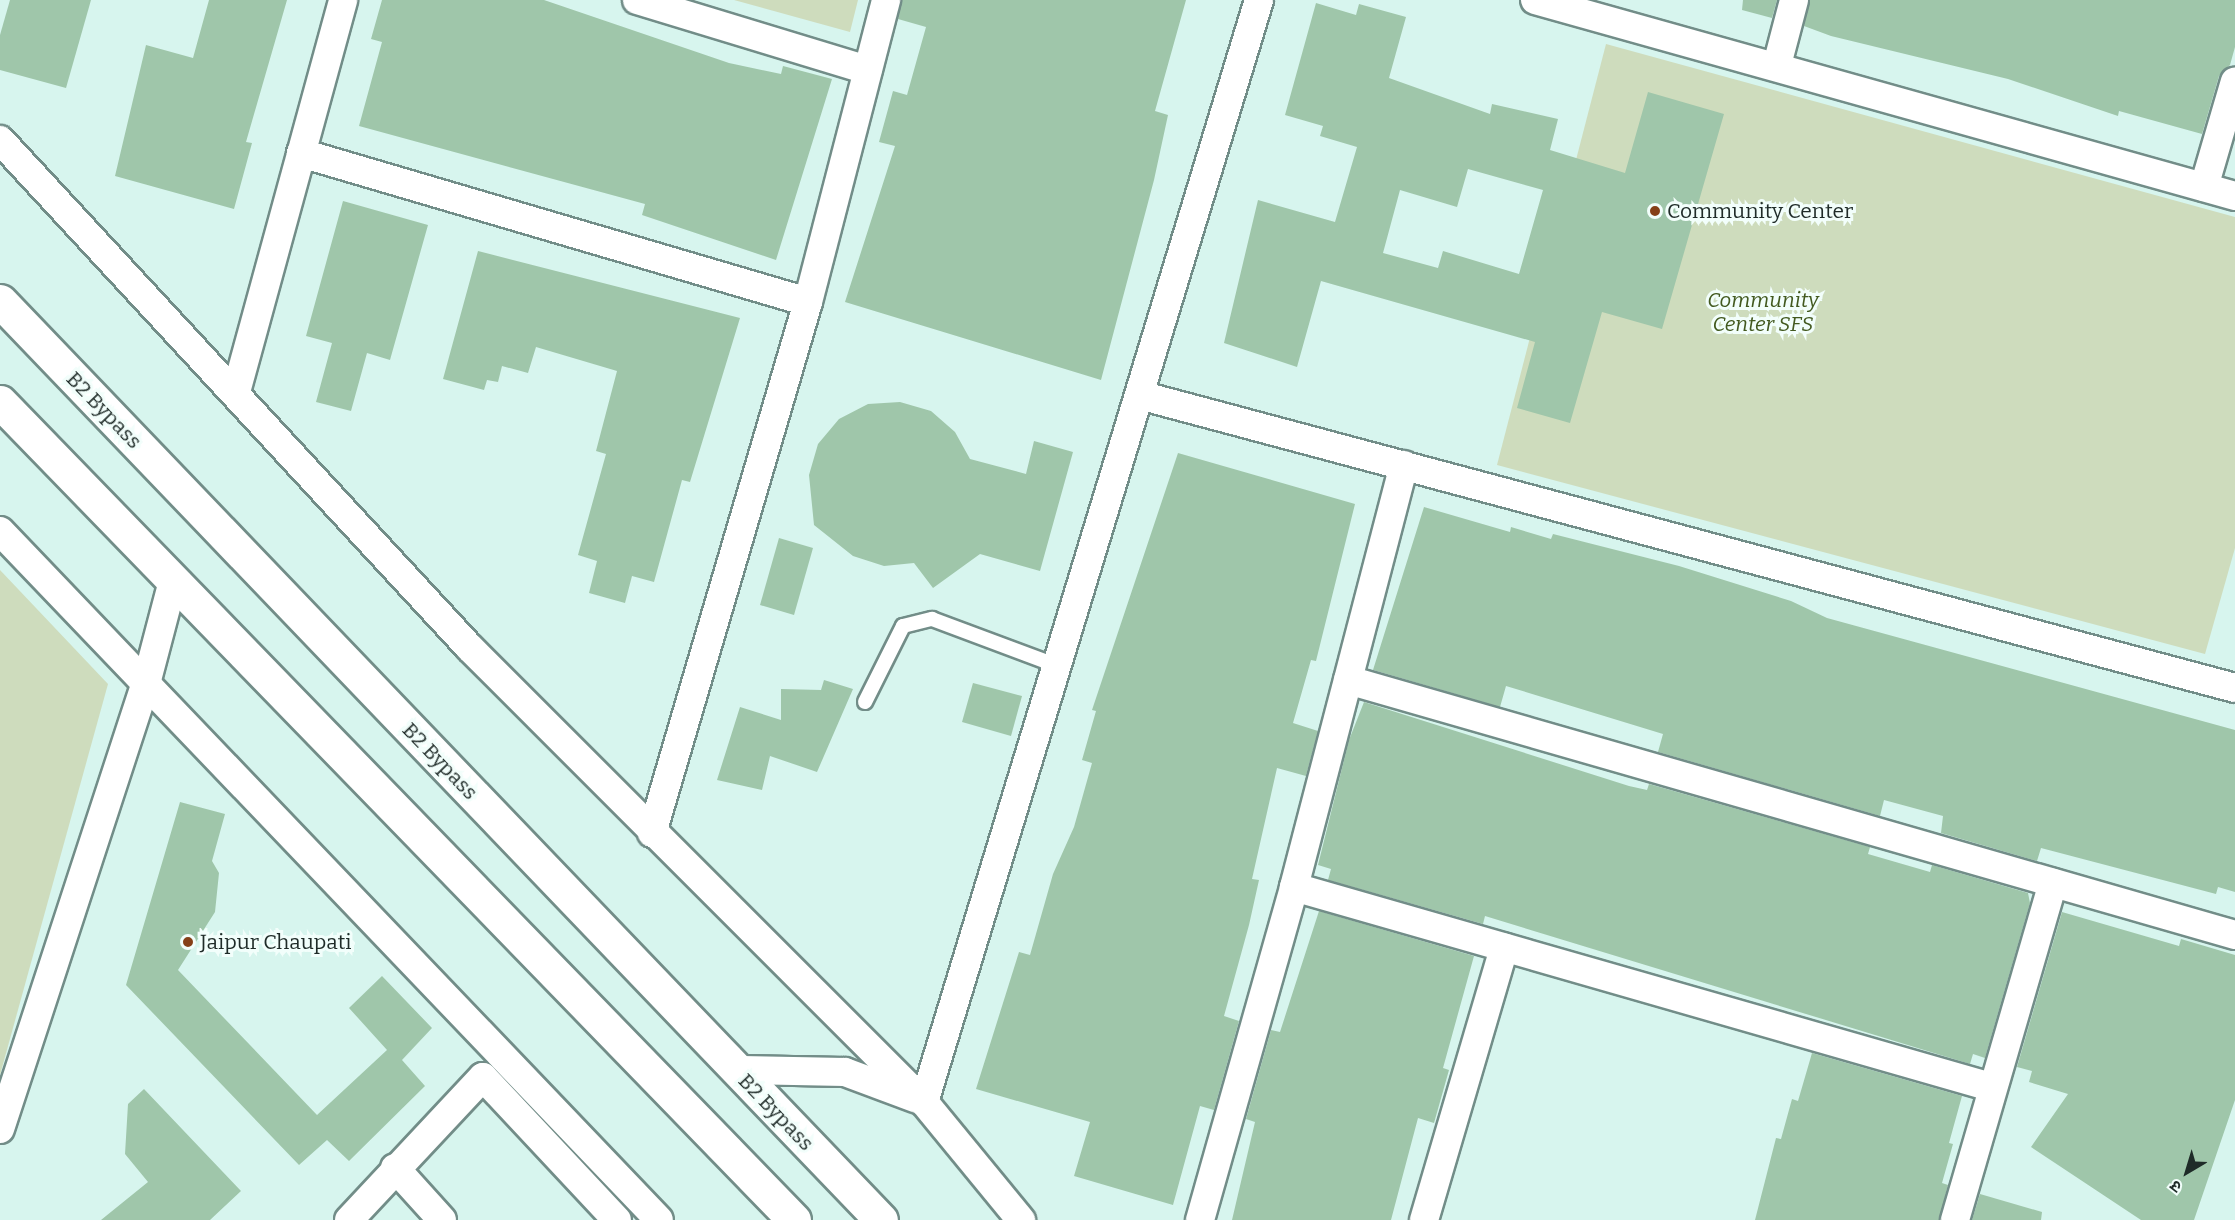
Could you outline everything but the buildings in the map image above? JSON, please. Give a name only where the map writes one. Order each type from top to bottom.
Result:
[{"type":"main road","name":"B2 Bypass","points":[[0,301],[881,1220]]},
{"type":"main road","points":[[0,402],[794,1220]]},
{"type":"street","points":[[236,392],[342,0]]},
{"type":"street","points":[[637,0],[868,70]]},
{"type":"street","points":[[652,834],[808,302],[886,0]]},
{"type":"street","points":[[924,1102],[1143,396],[1259,0]]},
{"type":"street","points":[[1535,0],[1777,64],[2235,196]]},
{"type":"street","points":[[1777,64],[1794,0]]},
{"type":"street","points":[[2204,187],[2235,81]]},
{"type":"street","points":[[0,140],[236,392],[469,647],[652,834],[924,1102],[1021,1220]]},
{"type":"street","points":[[301,153],[808,302]]},
{"type":"street","points":[[1143,396],[2235,688]]},
{"type":"street","points":[[1200,1220],[1294,887],[1404,465]]},
{"type":"street","points":[[0,531],[147,680],[659,1220]]},
{"type":"street","points":[[0,1129],[147,680],[173,581]]},
{"type":"street","points":[[1348,680],[2235,935]]},
{"type":"street","points":[[1955,1220],[1991,1088],[2053,883]]},
{"type":"street","points":[[1294,887],[1991,1088]]},
{"type":"street","points":[[1424,1220],[1504,948]]},
{"type":"street","points":[[736,1070],[845,1072],[924,1102]]},
{"type":"street","points":[[349,1220],[395,1168],[483,1077],[617,1220]]},
{"type":"street","points":[[395,1168],[442,1220]]},
{"type":"lane","points":[[866,702],[903,626],[932,619],[1058,666]]},
{"type":"green space","points":[[734,0],[858,0],[850,32]]},
{"type":"green space","name":"Community Center SFS","points":[[1606,44],[2235,217],[2235,548],[2205,654],[1497,465]]},
{"type":"green space","points":[[0,570],[108,684],[0,1075]]},
{"type":"place","name":"Community Center","points":[[1655,211]]},
{"type":"place","name":"Jaipur Chaupati","points":[[188,942]]}]
